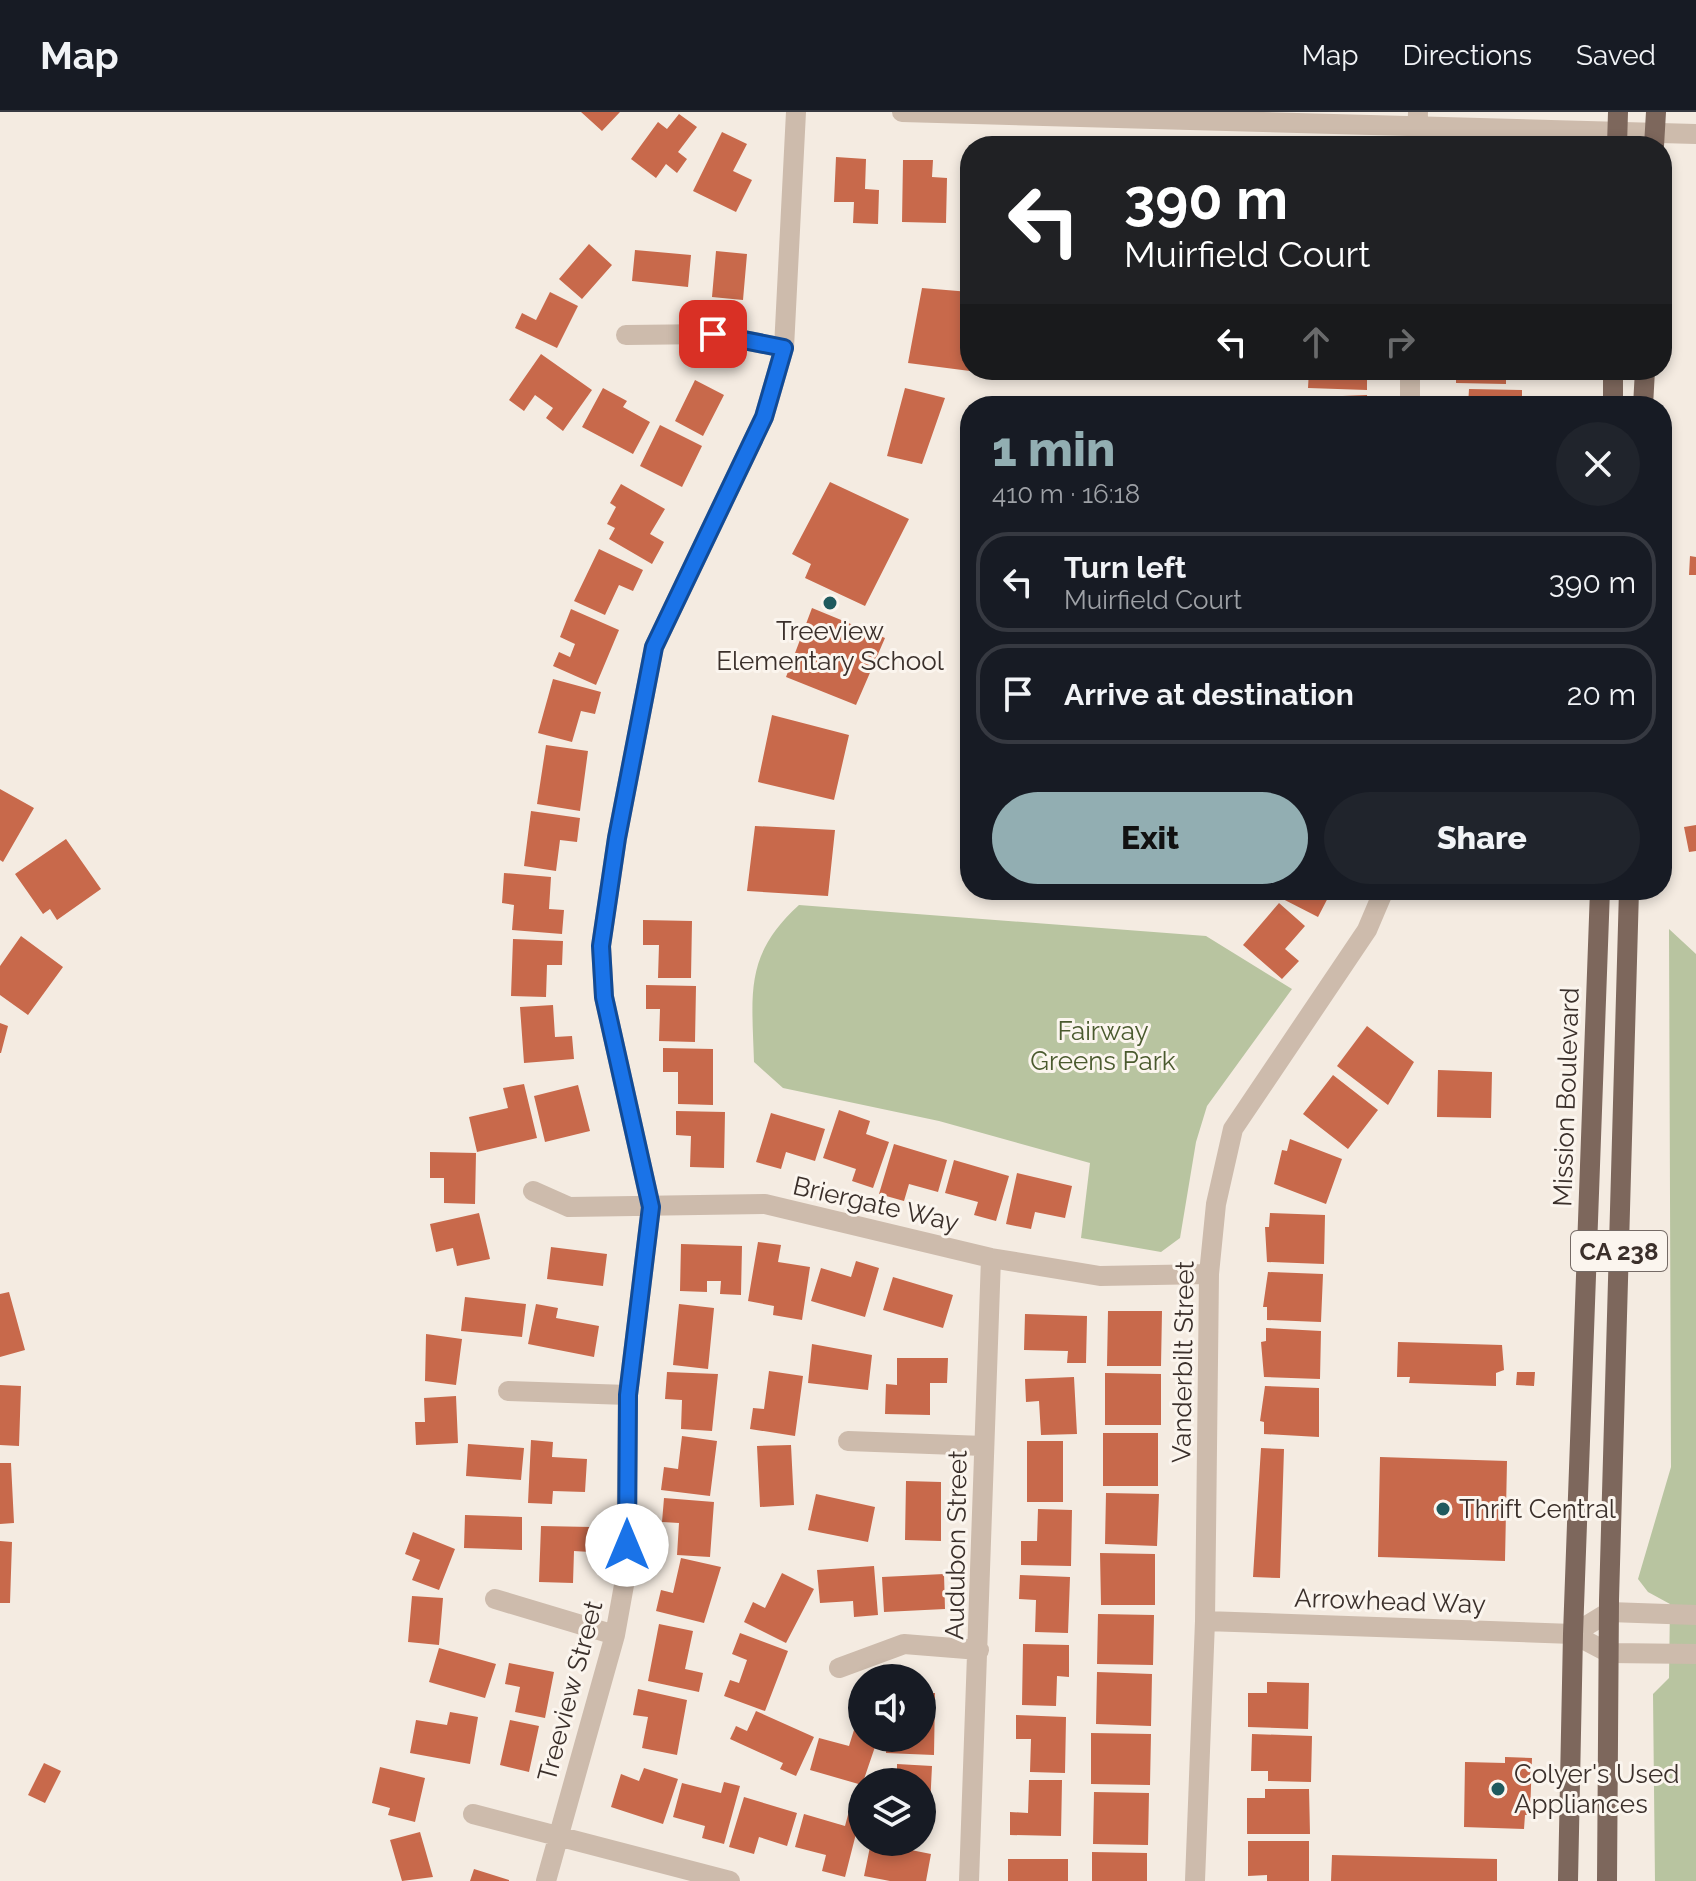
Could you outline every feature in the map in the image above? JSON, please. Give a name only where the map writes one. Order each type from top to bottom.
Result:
[{"type":"main road","name":"Mission Boulevard","points":[[1568,1881],[1573,1634],[1600,900]]},
{"type":"main road","name":"CA 238","points":[[1607,1881],[1609,1612],[1629,900]]},
{"type":"street","name":"Treeview Street","points":[[546,1881],[615,1635],[626,1574],[628,1395],[651,1207],[604,997],[601,946],[617,838],[654,647],[764,417],[784,348],[796,112]]},
{"type":"street","points":[[902,112],[1418,118],[1696,134]]},
{"type":"street","points":[[626,335],[713,334],[784,348]]},
{"type":"street","name":"Vanderbilt Street","points":[[1195,1881],[1205,1621],[1209,1274],[1216,1204],[1233,1129],[1367,930],[1380,900]]},
{"type":"street","name":"Briergate Way","points":[[533,1191],[569,1207],[765,1204],[991,1258],[1100,1276],[1209,1274]]},
{"type":"street","name":"Audubon Street","points":[[969,1881],[991,1258]]},
{"type":"street","points":[[508,1391],[628,1395]]},
{"type":"street","points":[[848,1441],[984,1446]]},
{"type":"street","points":[[495,1599],[615,1635]]},
{"type":"street","points":[[1573,1634],[1609,1612],[1696,1615]]},
{"type":"street","name":"Arrowhead Way","points":[[1205,1621],[1573,1634],[1609,1653],[1696,1654]]},
{"type":"street","points":[[839,1668],[904,1644],[979,1650]]},
{"type":"street","points":[[473,1814],[730,1881]]},
{"type":"green space","name":"Fairway Greens Park","points":[[799,905],[1206,936],[1292,989],[1207,1106],[1196,1142],[1180,1238],[1161,1252],[1081,1238],[1090,1163],[939,1121],[783,1088],[754,1062],[753,995],[760,958],[768,941]]},
{"type":"green space","points":[[1669,929],[1696,954],[1696,1881],[1655,1881],[1653,1694],[1669,1678],[1670,1604],[1648,1592],[1638,1579],[1671,1467]]},
{"type":"building","points":[[581,112],[620,112],[602,131]]},
{"type":"building","points":[[679,114],[697,127],[678,152],[687,159],[677,173],[666,164],[656,178],[631,159],[658,122],[667,129]]},
{"type":"building","points":[[722,132],[747,144],[733,171],[752,180],[736,212],[693,191]]},
{"type":"building","points":[[836,157],[866,159],[865,189],[879,190],[878,224],[853,223],[854,202],[834,202]]},
{"type":"building","points":[[903,160],[933,160],[932,177],[947,178],[946,223],[902,222]]},
{"type":"building","points":[[589,244],[612,265],[582,299],[559,279]]},
{"type":"building","points":[[635,250],[691,255],[688,287],[632,281]]},
{"type":"building","points":[[716,251],[747,254],[743,300],[712,297]]},
{"type":"building","points":[[922,288],[960,291],[960,370],[908,363]]},
{"type":"building","points":[[550,292],[578,306],[557,348],[515,328],[522,313],[536,320]]},
{"type":"building","points":[[541,354],[592,390],[563,431],[546,418],[553,408],[535,395],[524,411],[509,400]]},
{"type":"building","points":[[695,380],[724,395],[703,436],[675,421]]},
{"type":"building","points":[[1308,380],[1367,380],[1367,390],[1308,388]]},
{"type":"building","points":[[1456,380],[1506,380],[1506,384],[1456,383]]},
{"type":"building","points":[[603,388],[627,401],[623,407],[650,422],[633,454],[582,427]]},
{"type":"building","points":[[905,388],[945,398],[922,464],[887,456]]},
{"type":"building","points":[[1469,389],[1522,390],[1522,396],[1469,396]]},
{"type":"building","points":[[660,425],[702,446],[682,487],[640,466]]},
{"type":"building","points":[[830,482],[909,519],[865,606],[805,578],[811,564],[792,554]]},
{"type":"building","points":[[621,484],[665,509],[650,534],[664,542],[652,564],[609,539],[615,528],[607,524],[616,507],[610,503]]},
{"type":"building","points":[[599,549],[643,570],[633,591],[619,585],[605,615],[574,601]]},
{"type":"building","points":[[1690,556],[1696,557],[1696,575],[1689,575]]},
{"type":"building","points":[[812,608],[885,638],[856,705],[786,677]]},
{"type":"building","points":[[571,609],[619,630],[596,685],[553,666],[559,652],[570,657],[575,644],[560,637]]},
{"type":"building","points":[[553,679],[601,692],[595,714],[581,711],[572,742],[538,733]]},
{"type":"building","points":[[772,715],[849,735],[834,800],[758,782]]},
{"type":"building","points":[[546,745],[588,751],[580,811],[537,804]]},
{"type":"building","points":[[0,789],[34,808],[3,862],[0,860]]},
{"type":"building","points":[[531,811],[580,818],[577,842],[560,840],[556,871],[524,866]]},
{"type":"building","points":[[1696,825],[1696,851],[1689,852],[1684,827]]},
{"type":"building","points":[[755,826],[835,830],[828,896],[747,891]]},
{"type":"building","points":[[66,839],[101,889],[57,920],[50,909],[43,914],[15,874]]},
{"type":"building","points":[[504,873],[551,877],[549,909],[564,910],[562,934],[512,930],[514,905],[502,903]]},
{"type":"building","points":[[1285,900],[1327,900],[1318,917]]},
{"type":"building","points":[[1279,903],[1305,926],[1285,949],[1299,961],[1282,979],[1243,945]]},
{"type":"building","points":[[643,920],[692,921],[691,978],[658,978],[659,945],[643,945]]},
{"type":"building","points":[[21,936],[63,967],[28,1015],[0,995],[0,966]]},
{"type":"building","points":[[513,939],[563,941],[562,965],[547,965],[546,997],[511,996]]},
{"type":"building","points":[[646,985],[696,986],[695,1042],[659,1041],[660,1009],[646,1009]]},
{"type":"building","points":[[553,1005],[555,1037],[572,1036],[574,1059],[524,1063],[520,1007]]},
{"type":"building","points":[[0,1023],[8,1026],[1,1053],[0,1053]]},
{"type":"building","points":[[1367,1026],[1414,1062],[1388,1105],[1337,1066]]},
{"type":"building","points":[[663,1048],[713,1049],[713,1105],[678,1104],[678,1072],[663,1072]]},
{"type":"building","points":[[1438,1070],[1492,1072],[1491,1118],[1437,1117]]},
{"type":"building","points":[[1333,1075],[1378,1110],[1348,1149],[1303,1114]]},
{"type":"building","points":[[524,1084],[537,1138],[477,1152],[469,1117],[508,1108],[503,1088]]},
{"type":"building","points":[[578,1085],[590,1131],[545,1142],[534,1096]]},
{"type":"building","points":[[839,1110],[870,1121],[866,1134],[889,1142],[873,1188],[852,1181],[856,1169],[823,1158]]},
{"type":"building","points":[[676,1111],[725,1112],[724,1168],[690,1167],[691,1136],[676,1135]]},
{"type":"building","points":[[771,1113],[825,1129],[815,1161],[786,1152],[781,1169],[756,1162]]},
{"type":"building","points":[[1290,1139],[1342,1159],[1326,1204],[1274,1184],[1282,1150],[1287,1151]]},
{"type":"building","points":[[894,1144],[947,1160],[938,1192],[909,1184],[904,1201],[879,1194]]},
{"type":"building","points":[[430,1152],[476,1153],[475,1204],[444,1203],[444,1178],[430,1178]]},
{"type":"building","points":[[954,1160],[1009,1176],[996,1221],[974,1215],[978,1202],[945,1193]]},
{"type":"building","points":[[1017,1173],[1072,1186],[1065,1218],[1035,1212],[1031,1229],[1006,1224]]},
{"type":"building","points":[[479,1213],[490,1259],[457,1266],[453,1248],[436,1252],[430,1224]]},
{"type":"building","points":[[1270,1213],[1325,1215],[1324,1264],[1267,1262],[1265,1227],[1269,1227]]},
{"type":"building","points":[[758,1242],[781,1245],[778,1262],[810,1267],[802,1320],[773,1315],[774,1306],[748,1301]]},
{"type":"building","points":[[681,1244],[742,1246],[741,1295],[720,1294],[721,1281],[707,1281],[707,1292],[680,1291]]},
{"type":"building","points":[[551,1247],[607,1254],[603,1286],[547,1279]]},
{"type":"building","points":[[856,1261],[879,1268],[865,1317],[811,1301],[821,1268],[851,1277]]},
{"type":"building","points":[[1268,1272],[1323,1274],[1321,1322],[1267,1320],[1267,1307],[1263,1307]]},
{"type":"building","points":[[893,1277],[953,1295],[943,1328],[883,1310]]},
{"type":"building","points":[[9,1292],[25,1350],[0,1357],[0,1294]]},
{"type":"building","points":[[465,1297],[526,1304],[522,1337],[461,1331]]},
{"type":"building","points":[[536,1304],[558,1308],[556,1318],[599,1326],[594,1357],[528,1344]]},
{"type":"building","points":[[679,1304],[714,1308],[708,1369],[673,1365]]},
{"type":"building","points":[[1108,1311],[1162,1311],[1161,1366],[1107,1366]]},
{"type":"building","points":[[1025,1314],[1087,1316],[1086,1363],[1067,1363],[1068,1351],[1024,1350]]},
{"type":"building","points":[[1266,1328],[1321,1331],[1320,1379],[1264,1377],[1261,1342],[1266,1341]]},
{"type":"building","points":[[426,1334],[462,1339],[456,1385],[425,1381]]},
{"type":"building","points":[[1398,1342],[1502,1345],[1504,1370],[1496,1373],[1496,1386],[1409,1383],[1410,1377],[1397,1377]]},
{"type":"building","points":[[812,1344],[872,1355],[868,1390],[808,1383]]},
{"type":"building","points":[[897,1358],[948,1358],[947,1383],[930,1383],[930,1415],[885,1414],[886,1384],[897,1385]]},
{"type":"building","points":[[769,1371],[803,1376],[795,1436],[750,1429],[753,1408],[764,1409]]},
{"type":"building","points":[[667,1372],[718,1374],[712,1431],[681,1429],[682,1400],[665,1399]]},
{"type":"building","points":[[1517,1372],[1535,1372],[1534,1386],[1516,1385]]},
{"type":"building","points":[[1105,1373],[1161,1374],[1161,1425],[1105,1425]]},
{"type":"building","points":[[1074,1377],[1077,1434],[1041,1435],[1039,1401],[1026,1402],[1025,1379]]},
{"type":"building","points":[[0,1385],[21,1386],[19,1446],[0,1445]]},
{"type":"building","points":[[1265,1386],[1319,1388],[1319,1437],[1264,1434],[1264,1422],[1260,1421]]},
{"type":"building","points":[[456,1396],[458,1443],[416,1445],[415,1422],[425,1422],[424,1398]]},
{"type":"building","points":[[1103,1433],[1158,1433],[1158,1486],[1103,1486]]},
{"type":"building","points":[[682,1436],[717,1441],[710,1496],[661,1490],[664,1467],[678,1469]]},
{"type":"building","points":[[531,1440],[553,1442],[552,1457],[587,1459],[585,1492],[553,1491],[552,1504],[528,1503]]},
{"type":"building","points":[[1027,1441],[1063,1441],[1063,1502],[1027,1502]]},
{"type":"building","points":[[468,1444],[524,1448],[521,1480],[466,1476]]},
{"type":"building","points":[[791,1445],[794,1505],[760,1507],[757,1446]]},
{"type":"building","points":[[1261,1448],[1284,1449],[1280,1578],[1253,1577]]},
{"type":"building","name":"Thrift Central","points":[[1380,1457],[1507,1461],[1505,1561],[1378,1557]]},
{"type":"building","points":[[0,1463],[11,1463],[14,1523],[0,1524]]},
{"type":"building","points":[[906,1481],[941,1482],[941,1541],[905,1540]]},
{"type":"building","points":[[1106,1493],[1159,1494],[1157,1546],[1105,1544]]},
{"type":"building","points":[[816,1494],[875,1507],[868,1542],[808,1530]]},
{"type":"building","points":[[664,1498],[714,1502],[710,1557],[677,1555],[679,1523],[662,1522]]},
{"type":"building","points":[[1038,1509],[1072,1510],[1071,1566],[1021,1565],[1021,1541],[1037,1541]]},
{"type":"building","points":[[465,1515],[522,1517],[522,1550],[464,1548]]},
{"type":"building","points":[[541,1526],[591,1527],[590,1552],[574,1551],[573,1583],[539,1582]]},
{"type":"building","points":[[413,1532],[455,1549],[439,1590],[412,1580],[420,1560],[405,1554]]},
{"type":"building","points":[[0,1541],[12,1542],[10,1603],[0,1603]]},
{"type":"building","points":[[1100,1553],[1155,1554],[1155,1605],[1101,1605]]},
{"type":"building","points":[[681,1558],[721,1567],[704,1623],[656,1611],[661,1590],[673,1593]]},
{"type":"building","points":[[874,1566],[878,1615],[854,1617],[853,1601],[820,1603],[817,1570]]},
{"type":"building","points":[[782,1573],[814,1589],[786,1643],[744,1622],[753,1602],[765,1608]]},
{"type":"building","points":[[944,1574],[945,1609],[884,1612],[882,1577]]},
{"type":"building","points":[[1020,1575],[1070,1577],[1068,1633],[1035,1632],[1036,1600],[1019,1599]]},
{"type":"building","points":[[412,1596],[443,1598],[439,1645],[408,1642]]},
{"type":"building","points":[[1098,1614],[1154,1615],[1153,1665],[1097,1664]]},
{"type":"building","points":[[659,1624],[693,1631],[685,1669],[703,1673],[699,1692],[648,1681]]},
{"type":"building","points":[[740,1633],[788,1651],[765,1711],[724,1696],[730,1680],[739,1683],[747,1660],[732,1654]]},
{"type":"building","points":[[1023,1644],[1069,1645],[1069,1677],[1057,1676],[1056,1706],[1022,1705]]},
{"type":"building","points":[[439,1648],[496,1664],[485,1698],[429,1682]]},
{"type":"building","points":[[509,1663],[554,1672],[545,1718],[515,1712],[520,1687],[505,1684]]},
{"type":"building","points":[[1097,1672],[1152,1674],[1151,1726],[1096,1724]]},
{"type":"building","points":[[1267,1682],[1309,1683],[1308,1729],[1248,1727],[1248,1693],[1267,1693]]},
{"type":"building","points":[[638,1689],[687,1700],[677,1755],[642,1748],[648,1717],[633,1715]]},
{"type":"building","points":[[756,1711],[814,1737],[796,1776],[780,1769],[783,1763],[730,1739],[736,1726],[747,1731]]},
{"type":"building","points":[[450,1712],[478,1717],[470,1764],[410,1753],[416,1720],[447,1725]]},
{"type":"building","points":[[1016,1715],[1066,1717],[1065,1773],[1030,1772],[1031,1739],[1016,1739]]},
{"type":"building","points":[[510,1720],[539,1726],[529,1772],[500,1765]]},
{"type":"building","points":[[1091,1733],[1151,1734],[1150,1785],[1091,1784]]},
{"type":"building","points":[[1252,1734],[1312,1736],[1311,1782],[1268,1781],[1268,1771],[1251,1771]]},
{"type":"building","points":[[819,1738],[848,1746],[848,1752],[873,1752],[868,1768],[848,1768],[848,1781],[810,1770]]},
{"type":"building","points":[[886,1752],[934,1752],[934,1755]]},
{"type":"building","name":"Colyer's Used Appliances","points":[[1505,1757],[1532,1758],[1530,1815],[1525,1815],[1524,1829],[1464,1827],[1465,1762],[1505,1763]]},
{"type":"building","points":[[44,1763],[61,1771],[45,1803],[28,1795]]},
{"type":"building","points":[[897,1764],[932,1766],[932,1768],[897,1768]]},
{"type":"building","points":[[380,1767],[425,1778],[415,1822],[388,1815],[390,1808],[372,1803]]},
{"type":"building","points":[[644,1768],[678,1779],[663,1824],[611,1807],[621,1774],[639,1781]]},
{"type":"building","points":[[1029,1780],[1062,1780],[1061,1836],[1010,1835],[1010,1812],[1028,1813]]},
{"type":"building","points":[[724,1782],[740,1786],[724,1844],[702,1838],[705,1826],[673,1817],[682,1783],[721,1793]]},
{"type":"building","points":[[1265,1789],[1309,1789],[1310,1834],[1247,1834],[1247,1798],[1265,1798]]},
{"type":"building","points":[[1094,1792],[1149,1793],[1148,1845],[1093,1844]]},
{"type":"building","points":[[744,1797],[797,1813],[787,1846],[759,1837],[754,1854],[729,1847]]},
{"type":"building","points":[[804,1814],[845,1826],[848,1815],[850,1856],[845,1877],[822,1871],[826,1855],[795,1847]]},
{"type":"building","points":[[420,1832],[433,1877],[402,1881],[390,1840]]},
{"type":"building","points":[[1248,1841],[1309,1841],[1309,1881],[1267,1881],[1267,1875],[1248,1876]]},
{"type":"building","points":[[1092,1852],[1147,1853],[1147,1881],[1092,1881]]},
{"type":"building","points":[[1332,1855],[1497,1859],[1497,1881],[1331,1881]]},
{"type":"building","points":[[868,1856],[931,1856],[926,1881],[890,1881],[864,1876]]},
{"type":"building","points":[[1008,1859],[1068,1859],[1068,1881],[1008,1881]]},
{"type":"building","points":[[474,1869],[509,1880],[509,1881],[470,1881]]},
{"type":"place","name":"Treeview Elementary School","points":[[830,603]]},
{"type":"place","name":"Thrift Central","points":[[1443,1509]]},
{"type":"place","name":"Colyer's Used Appliances","points":[[1498,1789]]},
{"type":"route","points":[[627,1545],[628,1395],[651,1207],[604,997],[601,946],[617,838],[654,647],[764,417],[784,348],[713,334]]}]
